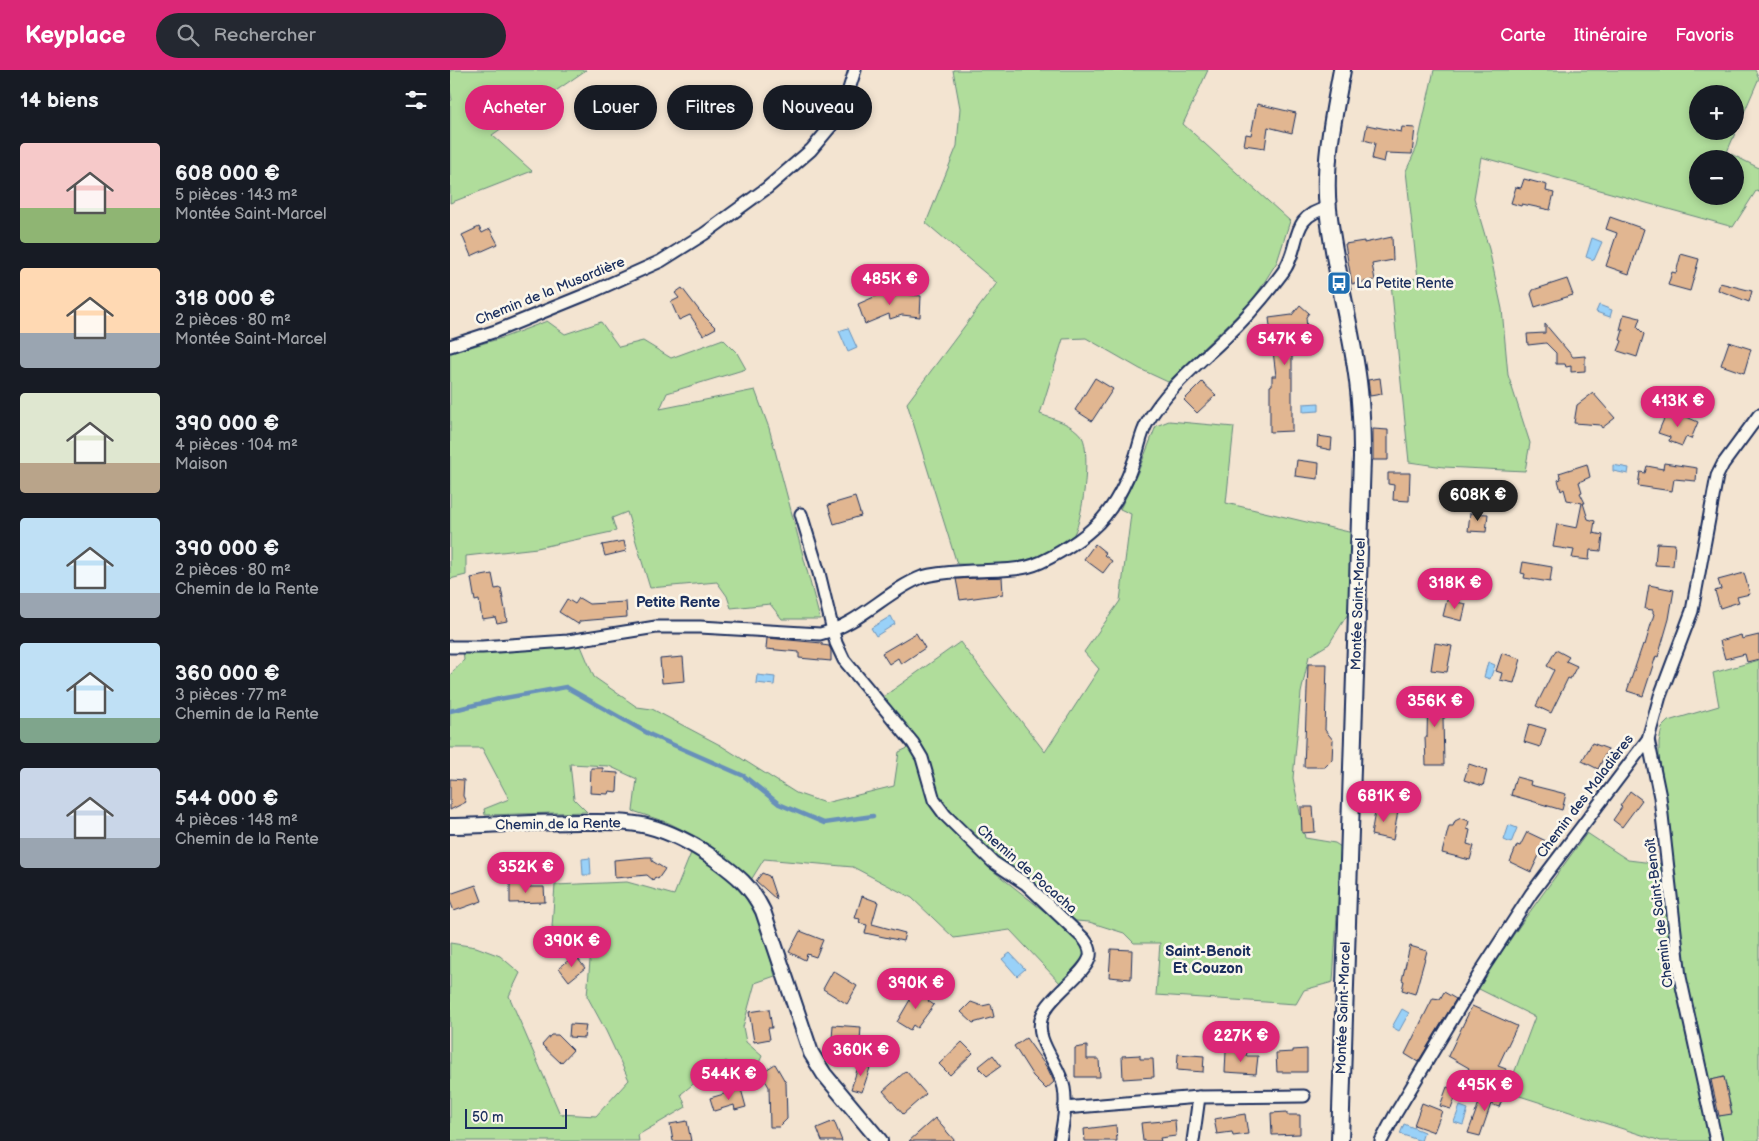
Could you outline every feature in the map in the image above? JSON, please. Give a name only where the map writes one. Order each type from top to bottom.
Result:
[{"type":"main road","name":"Montée Saint-Marcel","points":[[1340,1141],[1359,586],[1362,430],[1357,372],[1339,282],[1328,208],[1327,176],[1342,70]]},
{"type":"street","name":"Chemin de la Musardière","points":[[450,346],[496,331],[661,261],[734,213],[767,188],[811,150],[832,125],[845,102],[855,70]]},
{"type":"street","points":[[450,647],[568,642],[656,627],[709,627],[820,634],[834,630],[922,577],[938,573],[1012,569],[1030,566],[1042,561],[1095,527],[1115,501],[1134,461],[1146,424],[1168,394],[1261,301],[1285,269],[1306,216],[1328,208]]},
{"type":"street","name":"Chemin des Maladières","points":[[1381,1141],[1482,968],[1531,894],[1648,739],[1660,696],[1692,612],[1717,476],[1723,464],[1759,415]]},
{"type":"street","points":[[801,514],[834,630]]},
{"type":"street","name":"Chemin de Pocacha","points":[[834,630],[836,643],[844,660],[913,743],[922,758],[934,800],[945,815],[993,862],[1026,884],[1048,904],[1089,946],[1090,954],[1086,966],[1047,1007],[1042,1016],[1042,1035],[1065,1090],[1060,1141]]},
{"type":"street","name":"Chemin de Saint-Benoît","points":[[1648,739],[1660,797],[1680,977],[1716,1141]]},
{"type":"street","name":"Chemin de la Rente","points":[[450,826],[560,822],[618,822],[634,824],[665,832],[688,842],[733,872],[753,892],[764,911],[811,1053],[824,1074],[880,1141]]},
{"type":"street","points":[[1064,1108],[1199,1097],[1304,1096]]},
{"type":"street","points":[[1193,1141],[1199,1097]]},
{"type":"green space","points":[[450,70],[586,70],[564,85],[465,85],[465,130],[499,130],[492,135],[532,171],[450,203],[450,101],[452,100]]},
{"type":"green space","points":[[953,70],[1208,70],[1183,124],[1290,221],[1277,262],[1253,300],[1168,382],[1140,369],[1086,338],[1063,339],[1040,414],[1073,428],[1082,437],[1085,445],[1086,471],[1079,518],[1076,530],[1067,541],[1044,554],[1008,563],[983,565],[957,564],[907,403],[997,283],[926,223],[957,146],[960,108]]},
{"type":"green space","points":[[1434,70],[1755,70],[1759,78],[1744,113],[1744,85],[1689,85],[1689,140],[1732,140],[1728,150],[1689,150],[1689,205],[1744,205],[1744,160],[1759,168],[1759,192],[1756,191],[1733,227],[1481,157],[1474,198],[1489,249],[1502,309],[1508,375],[1530,443],[1525,471],[1444,467],[1409,462],[1391,283],[1418,278],[1406,171],[1417,147]]},
{"type":"green space","points":[[547,321],[565,334],[601,322],[619,347],[643,341],[671,358],[723,339],[737,353],[746,369],[667,393],[660,409],[755,390],[769,428],[820,619],[782,619],[770,604],[731,608],[727,596],[717,582],[650,588],[627,512],[612,518],[616,531],[537,548],[466,556],[466,575],[450,579],[450,353],[505,337]]},
{"type":"green space","points":[[1169,421],[1234,427],[1226,503],[1353,533],[1349,612],[1329,644],[1309,656],[1301,693],[1293,778],[1305,838],[1335,843],[1341,847],[1333,982],[1304,990],[1296,1004],[1156,995],[1160,943],[1134,943],[1124,933],[1089,922],[1076,921],[1028,880],[985,850],[952,815],[941,799],[932,780],[929,758],[918,740],[883,697],[960,642],[1045,752],[1099,669],[1084,652],[1120,601],[1131,514],[1120,509],[1138,472],[1156,426]]},
{"type":"green space","points":[[581,646],[594,677],[637,707],[652,709],[720,745],[796,793],[825,803],[894,786],[899,752],[910,747],[919,763],[929,798],[937,812],[992,870],[1068,930],[1080,944],[1084,954],[1082,962],[1061,984],[1010,930],[954,938],[912,898],[853,867],[764,859],[751,880],[699,838],[669,823],[633,811],[637,779],[609,766],[570,764],[574,799],[587,812],[485,815],[484,809],[509,799],[482,748],[450,748],[450,675],[464,660],[463,651]]},
{"type":"green space","points":[[1759,660],[1759,1141],[1721,1141],[1718,1123],[1719,1116],[1732,1113],[1724,1077],[1711,1080],[1705,1073],[1696,1038],[1680,946],[1659,742],[1662,727],[1668,721],[1719,706],[1713,673]]},
{"type":"green space","points":[[1587,833],[1628,860],[1661,864],[1672,951],[1709,1141],[1661,1141],[1507,1092],[1535,1017],[1477,988]]},
{"type":"green space","points":[[691,853],[724,874],[746,894],[759,919],[765,938],[775,976],[755,983],[743,1027],[746,1042],[762,1056],[752,1079],[726,1061],[713,1068],[681,1094],[686,1107],[638,1135],[639,1141],[450,1141],[450,943],[476,947],[500,956],[520,973],[509,996],[560,1114],[596,1116],[629,1080],[587,996],[591,949],[552,927],[555,885],[627,882],[674,895]]},
{"type":"water","points":[[1592,238],[1602,242],[1594,260],[1586,257]]},
{"type":"water","points":[[1599,305],[1612,310],[1610,317],[1596,312]]},
{"type":"water","points":[[848,328],[857,348],[848,352],[839,331]]},
{"type":"water","points":[[1319,403],[1319,411],[1303,412],[1303,404]]},
{"type":"water","points":[[1613,465],[1629,468],[1628,474],[1613,471]]},
{"type":"water","points":[[891,616],[895,624],[876,636],[871,628]]},
{"type":"water","points":[[1488,662],[1495,665],[1490,679],[1484,677]]},
{"type":"water","points":[[757,675],[775,677],[774,685],[756,683]]},
{"type":"water","points":[[1509,825],[1517,828],[1511,843],[1504,840]]},
{"type":"water","points":[[590,858],[591,875],[583,875],[582,859]]},
{"type":"water","points":[[1010,953],[1025,969],[1017,976],[1002,959]]},
{"type":"water","points":[[1402,1009],[1409,1013],[1399,1031],[1392,1027]]},
{"type":"water","points":[[1460,1106],[1468,1109],[1463,1125],[1454,1122]]},
{"type":"water","points":[[1404,1124],[1424,1132],[1421,1141],[1400,1134]]},
{"type":"building","points":[[1257,104],[1296,113],[1292,133],[1268,127],[1265,148],[1244,145],[1246,134],[1251,135]]},
{"type":"building","points":[[1367,125],[1401,132],[1402,127],[1415,128],[1412,154],[1386,153],[1384,162],[1372,159],[1375,143],[1364,140]]},
{"type":"building","points":[[1524,179],[1547,185],[1546,191],[1554,193],[1550,210],[1511,203],[1516,187],[1521,188]]},
{"type":"building","points":[[1610,217],[1644,229],[1629,274],[1606,266],[1617,233],[1606,229]]},
{"type":"building","points":[[479,227],[482,233],[490,229],[498,244],[471,256],[462,235]]},
{"type":"building","points":[[1392,237],[1393,260],[1372,264],[1375,280],[1352,284],[1345,244],[1364,241],[1364,243]]},
{"type":"building","points":[[1681,254],[1699,259],[1690,291],[1668,285],[1672,272],[1676,273]]},
{"type":"building","points":[[1567,279],[1573,295],[1535,307],[1531,294],[1533,290]]},
{"type":"building","points":[[1720,283],[1752,291],[1749,302],[1718,290]]},
{"type":"building","points":[[682,288],[702,314],[716,328],[703,335],[690,315],[679,320],[671,302],[679,298],[675,293]]},
{"type":"building","points":[[890,290],[894,296],[904,294],[921,296],[920,317],[902,315],[890,319],[889,314],[865,324],[858,304]]},
{"type":"building","points":[[1300,305],[1309,313],[1306,317],[1307,329],[1301,330],[1304,354],[1292,356],[1292,431],[1270,432],[1270,386],[1272,385],[1272,376],[1276,376],[1269,318],[1292,315]]},
{"type":"building","points":[[1624,314],[1640,318],[1637,327],[1644,334],[1637,357],[1618,351],[1622,341],[1620,340],[1623,330],[1620,330]]},
{"type":"building","points":[[1545,324],[1573,357],[1585,356],[1585,371],[1571,372],[1571,366],[1566,367],[1565,364],[1556,364],[1556,353],[1546,343],[1528,345],[1527,334],[1545,333]]},
{"type":"building","points":[[1729,342],[1751,349],[1744,373],[1721,365]]},
{"type":"building","points":[[1095,378],[1113,389],[1092,421],[1075,410]]},
{"type":"building","points":[[1380,378],[1382,394],[1370,396],[1368,380]]},
{"type":"building","points":[[1202,382],[1216,395],[1197,413],[1184,400]]},
{"type":"building","points":[[1593,393],[1615,418],[1602,428],[1600,425],[1574,423],[1577,405]]},
{"type":"building","points":[[1666,414],[1678,418],[1680,414],[1698,422],[1691,439],[1686,437],[1682,446],[1669,441],[1670,437],[1658,433]]},
{"type":"building","points":[[1373,429],[1388,430],[1388,460],[1373,460]]},
{"type":"building","points":[[1318,436],[1332,438],[1331,450],[1317,447]]},
{"type":"building","points":[[1297,460],[1319,463],[1318,479],[1295,476]]},
{"type":"building","points":[[1664,463],[1697,468],[1696,481],[1674,479],[1672,491],[1638,486],[1640,472],[1645,473],[1647,466],[1663,469]]},
{"type":"building","points":[[1587,464],[1590,477],[1579,482],[1582,492],[1580,493],[1585,503],[1583,503],[1588,519],[1595,521],[1593,533],[1603,535],[1601,551],[1590,550],[1589,560],[1572,558],[1574,550],[1553,547],[1557,524],[1577,528],[1582,503],[1567,500],[1564,489],[1561,491],[1558,480],[1561,479],[1559,473]]},
{"type":"building","points":[[1388,473],[1410,473],[1409,501],[1393,500],[1394,485],[1388,484]]},
{"type":"building","points":[[855,497],[861,516],[834,524],[828,505]]},
{"type":"building","points":[[1470,513],[1488,514],[1486,532],[1468,531]]},
{"type":"building","points":[[624,541],[626,551],[605,556],[602,545]]},
{"type":"building","points":[[1657,543],[1675,544],[1673,566],[1655,565]]},
{"type":"building","points":[[1095,544],[1112,561],[1103,573],[1084,559]]},
{"type":"building","points":[[1523,562],[1552,567],[1550,582],[1524,578],[1525,574],[1521,573]]},
{"type":"building","points":[[1744,573],[1750,594],[1737,597],[1739,602],[1720,608],[1715,591],[1721,589],[1718,580]]},
{"type":"building","points":[[492,574],[495,589],[501,588],[507,621],[497,623],[495,617],[482,619],[479,600],[475,601],[471,578]]},
{"type":"building","points":[[1002,577],[1003,594],[960,600],[956,579]]},
{"type":"building","points":[[1649,585],[1674,590],[1669,619],[1658,657],[1656,656],[1643,696],[1627,691],[1643,644],[1645,645],[1654,614],[1653,610],[1645,609]]},
{"type":"building","points":[[579,598],[589,604],[626,602],[627,617],[580,621],[578,624],[559,612],[567,599],[575,604]]},
{"type":"building","points":[[1447,600],[1466,604],[1462,621],[1443,616]]},
{"type":"building","points":[[916,633],[925,648],[901,664],[898,658],[889,664],[882,653]]},
{"type":"building","points":[[1741,635],[1742,639],[1759,635],[1759,659],[1747,662],[1745,654],[1725,659],[1720,641]]},
{"type":"building","points":[[767,638],[822,643],[822,645],[829,646],[831,650],[831,661],[799,658],[799,652],[766,649]]},
{"type":"building","points":[[1435,643],[1452,646],[1447,672],[1431,670]]},
{"type":"building","points":[[1556,650],[1569,657],[1566,661],[1577,666],[1570,679],[1568,678],[1551,713],[1536,706],[1554,670],[1547,666]]},
{"type":"building","points":[[1502,653],[1521,659],[1514,683],[1500,680],[1502,673],[1496,671]]},
{"type":"building","points":[[683,657],[685,681],[662,683],[660,659]]},
{"type":"building","points":[[1308,664],[1327,664],[1325,730],[1333,740],[1332,760],[1325,767],[1304,767]]},
{"type":"building","points":[[1428,691],[1446,691],[1445,718],[1443,718],[1444,765],[1426,765],[1425,737],[1427,737]]},
{"type":"building","points":[[1529,724],[1546,729],[1540,747],[1524,742]]},
{"type":"building","points":[[1592,743],[1608,749],[1598,769],[1582,761]]},
{"type":"building","points":[[1469,764],[1487,770],[1483,786],[1464,780]]},
{"type":"building","points":[[591,768],[603,768],[603,772],[618,773],[617,792],[609,791],[608,794],[590,793]]},
{"type":"building","points":[[1516,777],[1531,781],[1530,785],[1566,794],[1562,810],[1511,795]]},
{"type":"building","points":[[450,779],[464,780],[463,796],[466,802],[450,810]]},
{"type":"building","points":[[1630,791],[1642,800],[1622,827],[1613,820]]},
{"type":"building","points":[[1376,806],[1398,811],[1393,840],[1371,835]]},
{"type":"building","points":[[1301,807],[1313,807],[1315,832],[1302,833]]},
{"type":"building","points":[[1461,818],[1469,821],[1467,829],[1470,830],[1467,844],[1474,846],[1470,860],[1442,853],[1449,826],[1453,826],[1455,821]]},
{"type":"building","points":[[1527,832],[1546,841],[1531,872],[1510,862],[1517,845],[1520,846]]},
{"type":"building","points":[[652,857],[652,861],[665,869],[658,879],[655,877],[653,880],[647,875],[615,878],[614,860]]},
{"type":"building","points":[[762,873],[769,876],[777,900],[756,881]]},
{"type":"building","points":[[510,882],[523,882],[523,887],[544,887],[545,902],[510,903]]},
{"type":"building","points":[[476,885],[482,901],[454,911],[450,901],[450,894]]},
{"type":"building","points":[[862,896],[878,902],[872,924],[905,933],[903,941],[865,933],[867,925],[859,923],[860,919],[855,918]]},
{"type":"building","points":[[800,931],[823,940],[816,957],[807,954],[805,960],[789,952]]},
{"type":"building","points":[[1410,946],[1427,951],[1415,994],[1402,990],[1404,981],[1402,980]]},
{"type":"building","points":[[1111,949],[1132,950],[1131,979],[1109,977]]},
{"type":"building","points":[[575,955],[585,968],[569,981],[559,968]]},
{"type":"building","points":[[833,971],[857,986],[847,1004],[823,989]]},
{"type":"building","points":[[919,988],[932,996],[928,1001],[934,1005],[917,1028],[913,1025],[910,1030],[897,1022]]},
{"type":"building","points":[[1444,992],[1456,999],[1418,1062],[1405,1054],[1433,998],[1440,999]]},
{"type":"building","points":[[971,1002],[982,1006],[991,1004],[994,1017],[973,1023],[961,1012]]},
{"type":"building","points":[[1472,1006],[1517,1026],[1498,1066],[1506,1069],[1501,1081],[1468,1070],[1469,1068],[1448,1056]]},
{"type":"building","points":[[769,1009],[772,1028],[768,1028],[770,1039],[754,1042],[749,1012]]},
{"type":"building","points":[[570,1024],[586,1025],[584,1038],[569,1037]]},
{"type":"building","points":[[833,1025],[861,1027],[860,1041],[832,1039]]},
{"type":"building","points":[[551,1035],[558,1035],[573,1050],[561,1063],[542,1045]]},
{"type":"building","points":[[1026,1038],[1048,1069],[1054,1082],[1046,1089],[1033,1076],[1014,1046]]},
{"type":"building","points":[[962,1042],[973,1053],[950,1075],[939,1064]]},
{"type":"building","points":[[1087,1046],[1087,1059],[1099,1059],[1100,1077],[1075,1077],[1075,1048]]},
{"type":"building","points":[[1307,1049],[1307,1072],[1277,1072],[1276,1053]]},
{"type":"building","points":[[1226,1051],[1247,1052],[1246,1056],[1258,1056],[1256,1074],[1225,1072]]},
{"type":"building","points":[[1178,1054],[1204,1056],[1203,1072],[1177,1070]]},
{"type":"building","points":[[993,1055],[1001,1066],[987,1076],[978,1067]]},
{"type":"building","points":[[1140,1055],[1140,1059],[1153,1059],[1154,1077],[1123,1079],[1122,1056]]},
{"type":"building","points":[[860,1061],[871,1065],[862,1092],[851,1089]]},
{"type":"building","points":[[775,1064],[786,1083],[787,1119],[779,1127],[770,1127],[769,1087],[761,1073]]},
{"type":"building","points":[[906,1071],[926,1094],[903,1114],[883,1091]]},
{"type":"building","points":[[1724,1077],[1732,1114],[1719,1116],[1711,1080]]},
{"type":"building","points":[[1447,1087],[1458,1090],[1451,1109],[1440,1106]]},
{"type":"building","points":[[741,1089],[746,1107],[735,1110],[734,1105],[714,1111],[710,1098]]},
{"type":"building","points":[[1494,1089],[1505,1093],[1499,1107],[1491,1104],[1480,1136],[1468,1133],[1480,1100],[1489,1103]]},
{"type":"building","points":[[1422,1103],[1442,1111],[1434,1132],[1414,1125]]},
{"type":"building","points":[[1287,1112],[1287,1115],[1300,1115],[1300,1134],[1272,1135],[1271,1113]]},
{"type":"building","points":[[1245,1114],[1248,1134],[1233,1136],[1232,1132],[1217,1134],[1214,1119]]},
{"type":"building","points":[[935,1118],[955,1141],[909,1141]]},
{"type":"building","points":[[1175,1120],[1176,1136],[1160,1138],[1161,1141],[1143,1141],[1141,1123]]},
{"type":"building","points":[[687,1121],[691,1141],[673,1141],[670,1124]]},
{"type":"building","points":[[834,1121],[842,1141],[822,1141],[817,1128]]},
{"type":"building","points":[[1116,1125],[1117,1141],[1085,1141],[1084,1129]]},
{"type":"waterway","points":[[450,711],[499,699],[566,687],[651,735],[744,776],[779,804],[824,823],[873,816]]},
{"type":"place","name":"La Petite Rente","points":[[1339,283]]},
{"type":"district","name":"Petite Rente","points":[[678,602]]},
{"type":"district","name":"Saint-Benoit Et Couzon","points":[[1208,960]]}]
